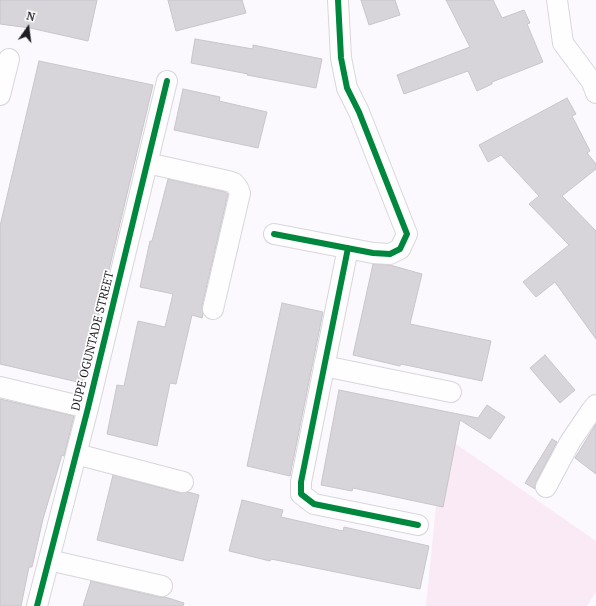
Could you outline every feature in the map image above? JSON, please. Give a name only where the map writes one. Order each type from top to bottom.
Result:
[{"type":"street","points":[[274,234],[373,253],[390,254],[400,249],[407,234],[359,112],[347,88],[341,58],[338,0]]},
{"type":"street","points":[[557,0],[563,43],[595,85]]},
{"type":"street","points":[[0,95],[9,59]]},
{"type":"street","name":"DUPE OGUNTADE STREET","points":[[37,606],[88,408],[167,81]]},
{"type":"street","points":[[147,163],[228,181],[234,183],[238,188],[240,193],[213,309]]},
{"type":"street","points":[[348,248],[301,482],[301,494],[314,504],[418,525]]},
{"type":"street","points":[[324,366],[451,392]]},
{"type":"street","points":[[0,387],[88,408]]},
{"type":"street","points":[[546,487],[570,442],[596,405]]},
{"type":"street","points":[[76,454],[183,482]]},
{"type":"street","points":[[49,560],[162,586]]},
{"type":"shaded area","points":[[443,435],[596,541],[596,592],[587,606],[426,606]]},
{"type":"building","points":[[0,0],[97,0],[88,41],[30,28],[0,24]]},
{"type":"building","points":[[168,0],[242,0],[246,13],[176,31]]},
{"type":"building","points":[[361,0],[395,0],[400,15],[369,25]]},
{"type":"building","points":[[446,0],[493,0],[502,18],[524,10],[530,23],[527,24],[543,62],[492,82],[492,84],[477,91],[468,71],[404,94],[397,75],[470,47]]},
{"type":"building","points":[[195,39],[253,49],[253,45],[322,59],[316,88],[191,63]]},
{"type":"building","points":[[39,61],[153,85],[82,383],[0,364],[0,226]]},
{"type":"building","points":[[183,89],[220,97],[219,101],[267,112],[258,148],[174,130]]},
{"type":"building","points":[[567,98],[576,114],[572,116],[590,151],[587,153],[596,164],[596,169],[562,196],[596,231],[596,339],[555,282],[536,297],[523,282],[569,245],[529,204],[539,196],[501,155],[488,162],[479,145]]},
{"type":"building","points":[[168,179],[225,192],[228,194],[202,306],[203,315],[202,318],[192,315],[176,384],[170,383],[157,446],[107,434],[117,385],[124,386],[138,321],[165,327],[173,294],[140,287],[150,241],[152,241]]},
{"type":"building","points":[[373,264],[390,265],[422,274],[410,324],[491,341],[482,381],[401,364],[400,366],[353,355]]},
{"type":"building","points":[[282,303],[323,312],[290,476],[247,466]]},
{"type":"building","points":[[545,355],[575,390],[560,403],[530,368]]},
{"type":"building","points":[[339,390],[478,418],[487,405],[505,417],[490,439],[460,420],[443,507],[353,488],[352,491],[321,485]]},
{"type":"building","points":[[0,399],[74,416],[64,456],[62,455],[43,519],[32,567],[29,567],[21,606],[0,606]]},
{"type":"building","points":[[596,424],[596,474],[575,458]]},
{"type":"building","points":[[552,439],[557,442],[536,482],[535,489],[525,483]]},
{"type":"building","points":[[113,475],[180,493],[188,492],[199,495],[183,561],[97,540]]},
{"type":"building","points":[[242,500],[283,510],[281,517],[343,531],[344,527],[429,546],[420,589],[271,559],[270,561],[229,551]]},
{"type":"building","points":[[91,581],[159,597],[165,597],[184,603],[183,606],[83,606]]},
{"type":"cycle path","points":[[274,234],[373,253],[390,254],[400,249],[407,234],[359,112],[347,88],[341,58],[338,0]]},
{"type":"cycle path","points":[[37,606],[88,408],[167,81]]},
{"type":"cycle path","points":[[348,248],[301,482],[301,494],[314,504],[418,525]]}]
